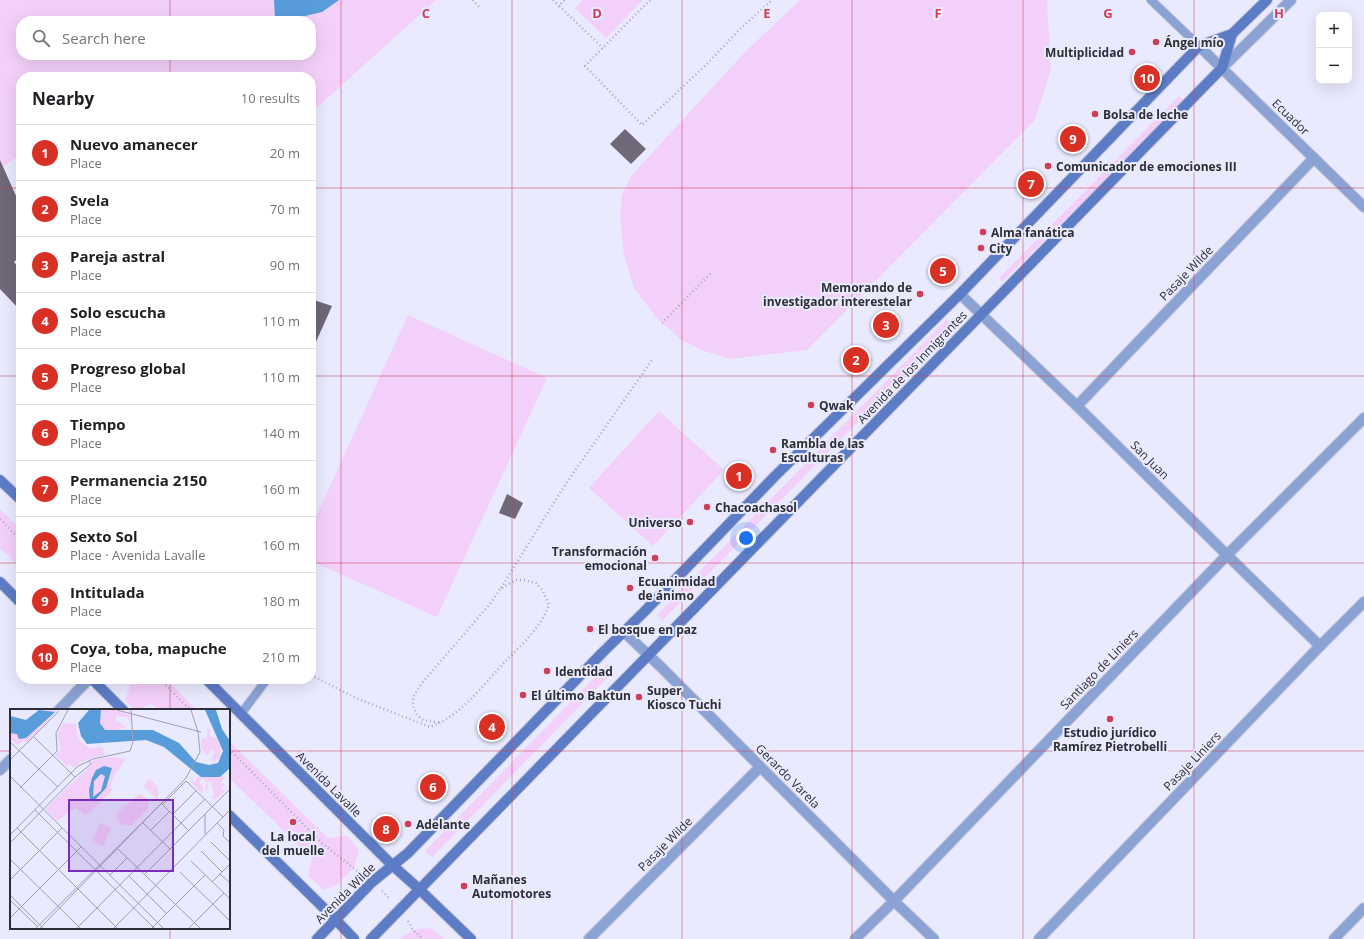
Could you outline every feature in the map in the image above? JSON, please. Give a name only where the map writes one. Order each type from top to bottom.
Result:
[{"type":"main road","name":"Avenida de los Inmigrantes","points":[[392,865],[408,853],[775,476],[960,294],[1199,46],[1232,34],[1266,0]]},
{"type":"main road","name":"Avenida de los Inmigrantes","points":[[419,889],[1222,68],[1232,34]]},
{"type":"main road","points":[[0,480],[16,495]]},
{"type":"main road","points":[[0,582],[16,598]]},
{"type":"main road","points":[[95,684],[122,709]]},
{"type":"main road","name":"Avenida Lavalle","points":[[211,684],[392,865],[471,939]]},
{"type":"main road","points":[[230,816],[354,939]]},
{"type":"main road","name":"Avenida Wilde","points":[[317,939],[372,882],[392,865]]},
{"type":"main road","points":[[371,939],[419,889]]},
{"type":"street","name":"Avenida de los Inmigrantes","points":[[1222,68],[1291,0]]},
{"type":"street","name":"Ecuador","points":[[1199,46],[1314,158],[1362,201]]},
{"type":"street","name":"Pasaje Wilde","points":[[1077,406],[1314,158]]},
{"type":"street","name":"San Juan","points":[[960,294],[1077,406],[1320,646]]},
{"type":"street","name":"Santiago de Liniers","points":[[855,939],[894,901],[1227,555],[1364,418]]},
{"type":"street","name":"Pasaje Liniers","points":[[1040,939],[1320,646],[1364,602]]},
{"type":"street","name":"Gerardo Varela","points":[[624,632],[649,655],[894,901],[934,939]]},
{"type":"street","points":[[60,709],[85,684]]},
{"type":"street","points":[[0,770],[10,760]]},
{"type":"street","name":"Pasaje Wilde","points":[[589,939],[760,767]]},
{"type":"street","points":[[1334,939],[1364,908]]},
{"type":"lane","points":[[1151,0],[1199,46]]},
{"type":"lane","points":[[241,714],[263,684]]},
{"type":"path","points":[[473,0],[482,9]]},
{"type":"path","points":[[552,0],[603,48]]},
{"type":"path","points":[[559,6],[564,0]]},
{"type":"path","points":[[650,0],[585,66],[642,125],[704,67],[741,28],[772,0]]},
{"type":"path","points":[[662,322],[712,272]]},
{"type":"path","points":[[442,723],[423,720],[417,715],[414,706],[414,697],[422,683],[490,604],[500,590],[565,485],[652,360]]},
{"type":"path","points":[[0,519],[16,535]]},
{"type":"path","points":[[316,678],[356,698],[430,727],[442,723],[469,701],[524,642],[545,616],[549,605],[543,591],[536,583],[516,580],[500,590]]},
{"type":"path","points":[[165,684],[189,709]]},
{"type":"path","points":[[230,750],[322,844],[372,882],[401,908],[409,924],[423,939]]},
{"type":"shaded area","points":[[0,0],[436,0],[316,108],[316,72],[16,72],[16,158],[0,168]]},
{"type":"shaded area","points":[[582,0],[643,0],[606,38],[575,8]]},
{"type":"shaded area","points":[[800,0],[1047,0],[1051,69],[1035,120],[807,350],[730,359],[704,351],[681,340],[656,317],[634,288],[624,256],[620,215],[622,195],[631,176],[746,51]]},
{"type":"shaded area","points":[[1179,96],[1185,101],[1002,282],[999,278]]},
{"type":"shaded area","points":[[408,315],[547,378],[437,617],[316,563],[316,517]]},
{"type":"shaded area","points":[[947,319],[953,325],[662,621],[657,615]]},
{"type":"shaded area","points":[[659,411],[724,470],[653,546],[589,488]]},
{"type":"shaded area","points":[[0,509],[16,525],[16,564],[0,548]]},
{"type":"shaded area","points":[[609,663],[615,670],[432,857],[425,851]]},
{"type":"shaded area","points":[[131,684],[171,684],[196,709],[158,709],[151,703],[142,709],[133,709],[125,700]]},
{"type":"shaded area","points":[[230,742],[328,838],[347,836],[359,850],[354,868],[336,885],[324,890],[308,876],[312,858],[230,779]]},
{"type":"shaded area","points":[[430,928],[445,939],[399,939],[413,930]]},
{"type":"water","points":[[274,0],[339,0],[322,12],[305,16],[275,16]]},
{"type":"building","points":[[625,129],[646,149],[631,164],[610,144]]},
{"type":"building","points":[[0,160],[16,196],[16,260],[14,262],[16,264],[16,306],[0,289]]},
{"type":"building","points":[[316,301],[332,306],[316,342]]},
{"type":"building","points":[[507,494],[523,503],[515,519],[499,513]]},
{"type":"place","name":"Ángel mío","points":[[1156,42]]},
{"type":"place","name":"Multiplicidad","points":[[1132,52]]},
{"type":"place","name":"Coya, toba, mapuche","points":[[1147,78]]},
{"type":"place","name":"Bolsa de leche","points":[[1095,114]]},
{"type":"place","name":"Intitulada","points":[[1073,139]]},
{"type":"place","name":"Comunicador de emociones III","points":[[1048,166]]},
{"type":"place","name":"Permanencia 2150","points":[[1031,184]]},
{"type":"place","name":"Alma fanática","points":[[983,232]]},
{"type":"place","name":"City","points":[[981,248]]},
{"type":"place","name":"Progreso global","points":[[943,271]]},
{"type":"place","name":"Memorando de investigador interestelar","points":[[920,294]]},
{"type":"place","name":"Pareja astral","points":[[886,325]]},
{"type":"place","name":"Svela","points":[[856,360]]},
{"type":"place","name":"Qwak","points":[[811,405]]},
{"type":"place","name":"Rambla de las Esculturas","points":[[773,450]]},
{"type":"place","name":"Nuevo amanecer","points":[[739,476]]},
{"type":"place","name":"Chacoachasol","points":[[707,507]]},
{"type":"place","name":"Universo","points":[[690,522]]},
{"type":"place","name":"Transformación emocional","points":[[655,558]]},
{"type":"place","name":"Ecuanimidad de ánimo","points":[[630,588]]},
{"type":"place","name":"El bosque en paz","points":[[590,629]]},
{"type":"place","name":"Identidad","points":[[547,671]]},
{"type":"place","name":"El último Baktun","points":[[523,695]]},
{"type":"place","name":"Super Kiosco Tuchi","points":[[639,697]]},
{"type":"place","name":"Estudio jurídico Ramírez Pietrobelli","points":[[1110,719]]},
{"type":"place","name":"Solo escucha","points":[[492,727]]},
{"type":"place","name":"Tiempo","points":[[433,787]]},
{"type":"place","name":"La local del muelle","points":[[293,822]]},
{"type":"place","name":"Adelante","points":[[408,824]]},
{"type":"place","name":"Sexto Sol","points":[[386,829]]},
{"type":"place","name":"Mañanes Automotores","points":[[464,886]]}]
